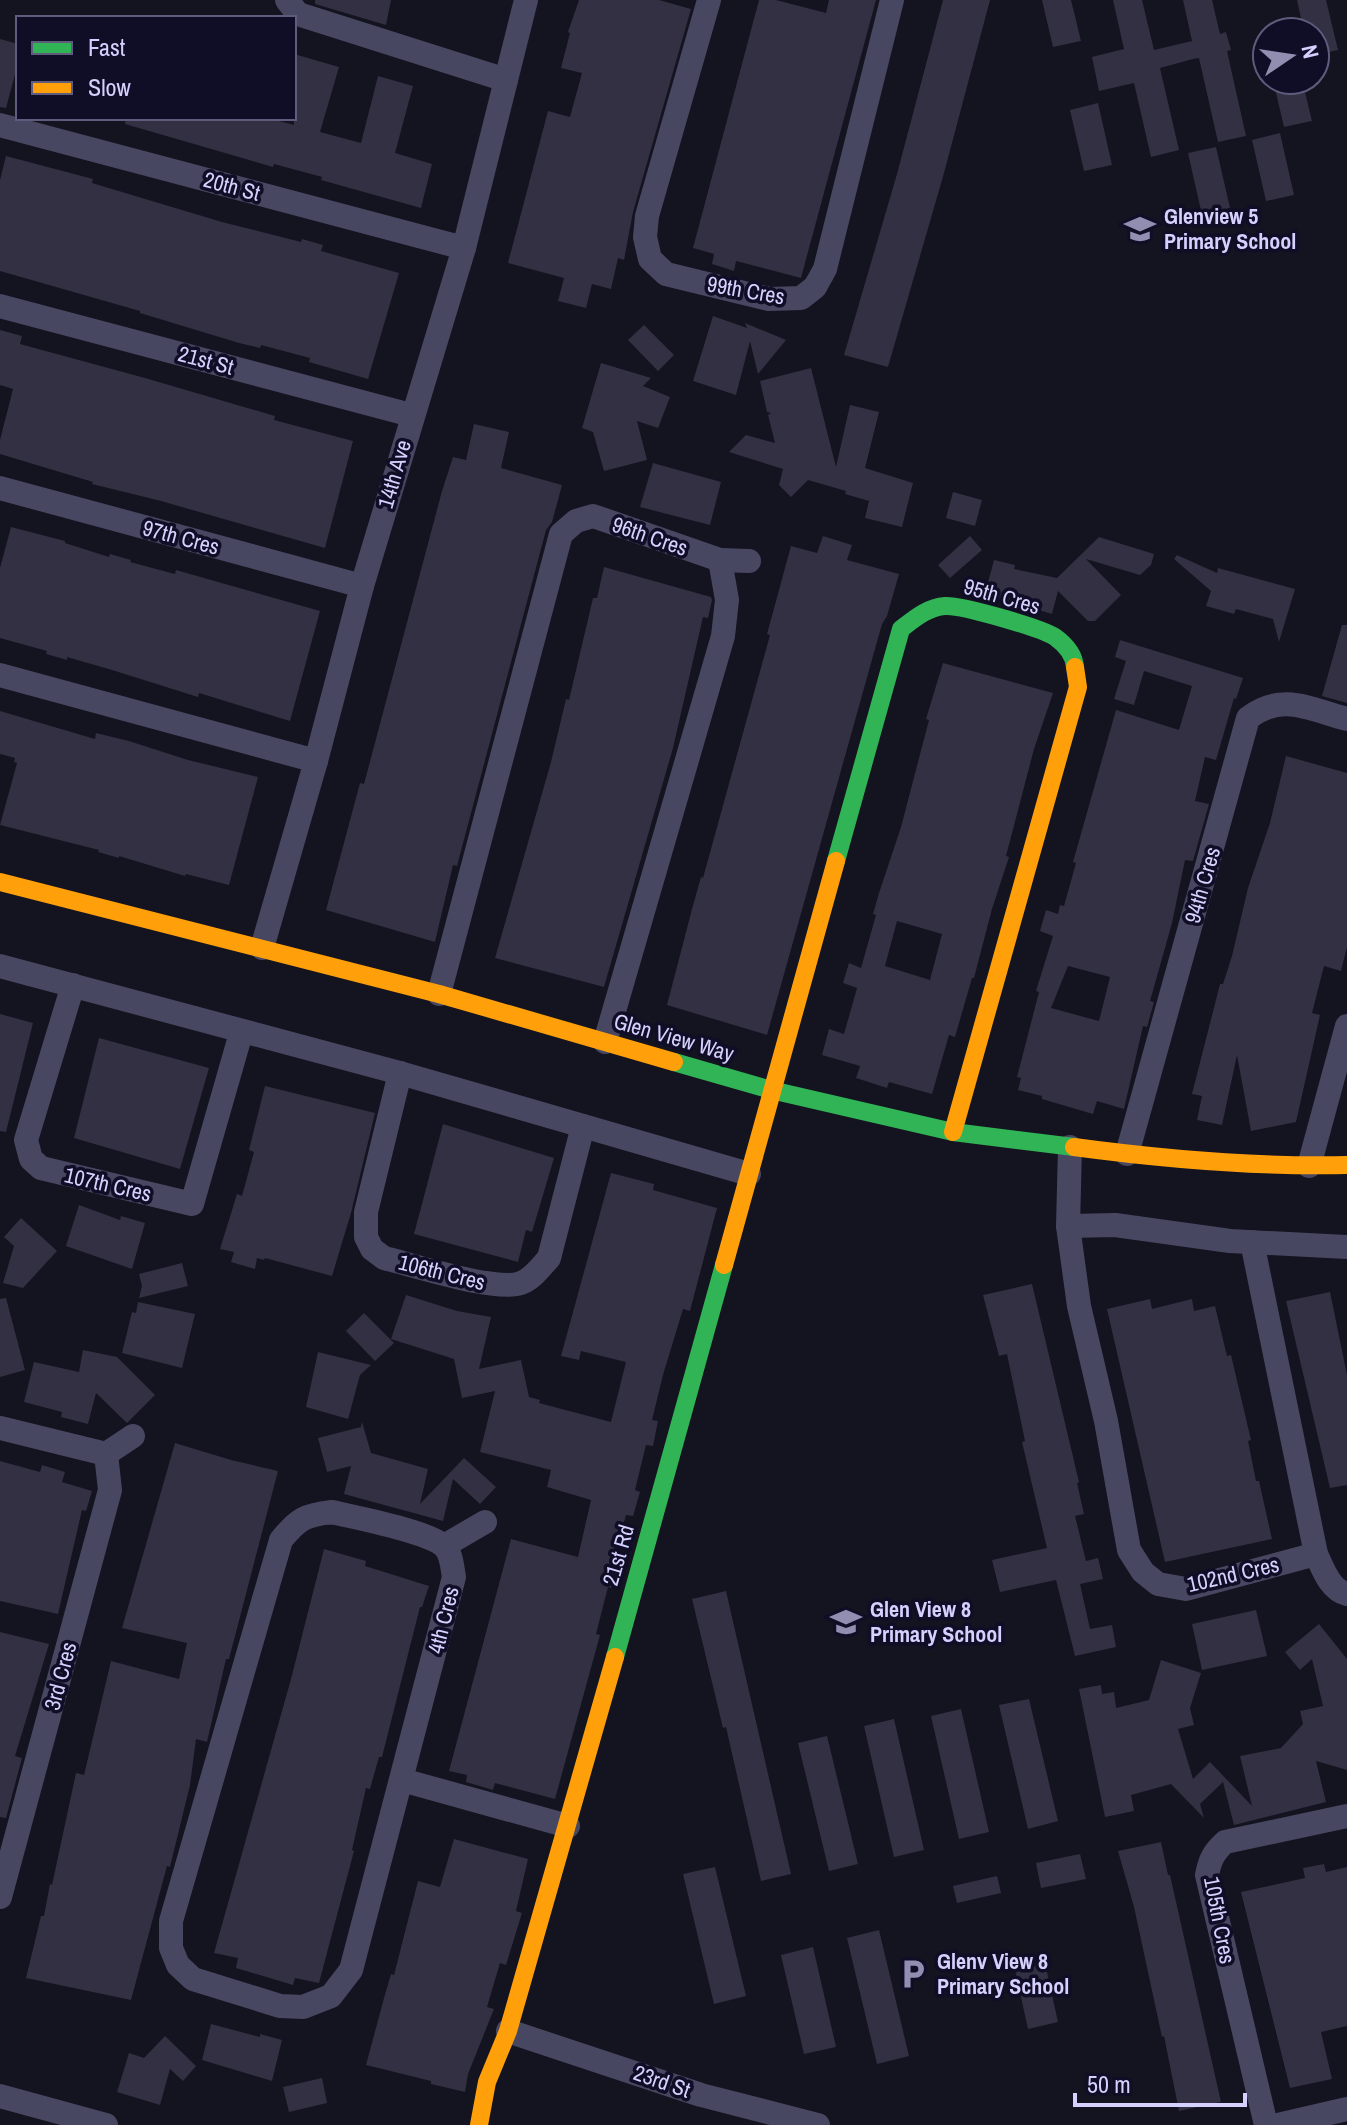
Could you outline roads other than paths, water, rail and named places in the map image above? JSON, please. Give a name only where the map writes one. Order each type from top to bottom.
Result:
[{"type":"street","points":[[287,0],[298,14],[506,80]]},
{"type":"street","name":"14th Ave","points":[[262,948],[411,415],[464,248],[526,0]]},
{"type":"street","name":"99th Cres","points":[[709,0],[647,216],[645,237],[650,259],[666,274],[769,299],[801,298],[815,287],[825,269],[892,0]]},
{"type":"street","name":"20th St","points":[[0,125],[464,248]]},
{"type":"street","name":"21st St","points":[[0,306],[411,415]]},
{"type":"street","name":"97th Cres","points":[[0,488],[362,586]]},
{"type":"street","name":"96th Cres","points":[[439,994],[561,534],[576,521],[593,516],[720,560],[749,561]]},
{"type":"street","points":[[605,1042],[723,636],[727,600],[720,560]]},
{"type":"street","name":"95th Cres","points":[[771,1090],[901,629],[922,613],[946,606],[990,615],[1054,636],[1074,655],[1078,687],[953,1132]]},
{"type":"street","points":[[0,675],[316,761]]},
{"type":"street","name":"94th Cres","points":[[1127,1154],[1248,718],[1263,707],[1281,702],[1347,719]]},
{"type":"street","name":"Glen View Way","points":[[0,882],[439,994],[771,1090],[953,1132],[1127,1154],[1309,1166],[1347,1165]]},
{"type":"street","points":[[0,966],[241,1033],[400,1073],[749,1174]]},
{"type":"street","name":"107th Cres","points":[[73,985],[26,1140],[31,1159],[41,1168],[192,1204],[241,1033]]},
{"type":"street","points":[[1309,1166],[1347,1026]]},
{"type":"street","name":"106th Cres","points":[[400,1073],[366,1212],[366,1237],[372,1249],[384,1258],[500,1286],[521,1283],[539,1271],[549,1258],[583,1126]]},
{"type":"street","name":"21st Rd","points":[[479,2125],[487,2082],[508,2031],[568,1826],[771,1090]]},
{"type":"street","name":"102nd Cres","points":[[1070,1147],[1068,1226],[1079,1306],[1106,1421],[1129,1550],[1143,1572],[1158,1584],[1186,1589],[1316,1554]]},
{"type":"street","points":[[1068,1226],[1115,1225],[1252,1242],[1347,1247]]},
{"type":"street","points":[[1252,1242],[1316,1554],[1326,1576],[1340,1592],[1347,1594]]},
{"type":"street","points":[[0,1428],[106,1454],[133,1436]]},
{"type":"street","name":"3rd Cres","points":[[0,1897],[110,1490],[106,1454]]},
{"type":"street","name":"4th Cres","points":[[332,1512],[421,1535],[444,1546],[451,1558],[454,1577],[351,1970],[331,1996],[303,2007],[280,2006],[193,1979],[178,1965],[171,1948],[171,1921],[281,1540],[295,1522],[312,1514],[332,1512]]},
{"type":"street","points":[[444,1546],[485,1522]]},
{"type":"street","points":[[402,1780],[568,1826]]},
{"type":"street","name":"105th Cres","points":[[1266,2125],[1207,1875],[1210,1862],[1213,1852],[1225,1842],[1347,1816]]},
{"type":"street","name":"23rd St","points":[[508,2031],[701,2095],[818,2125]]},
{"type":"street","points":[[0,2096],[106,2125]]},
{"type":"street","points":[[1278,2125],[1347,2109]]},
{"type":"place","name":"Glenview 5 Primary School","points":[[1140,229]]},
{"type":"place","name":"Glen View 8 Primary School","points":[[846,1622]]},
{"type":"place","name":"Glenv View 8 Primary School","points":[[913,1974]]}]
